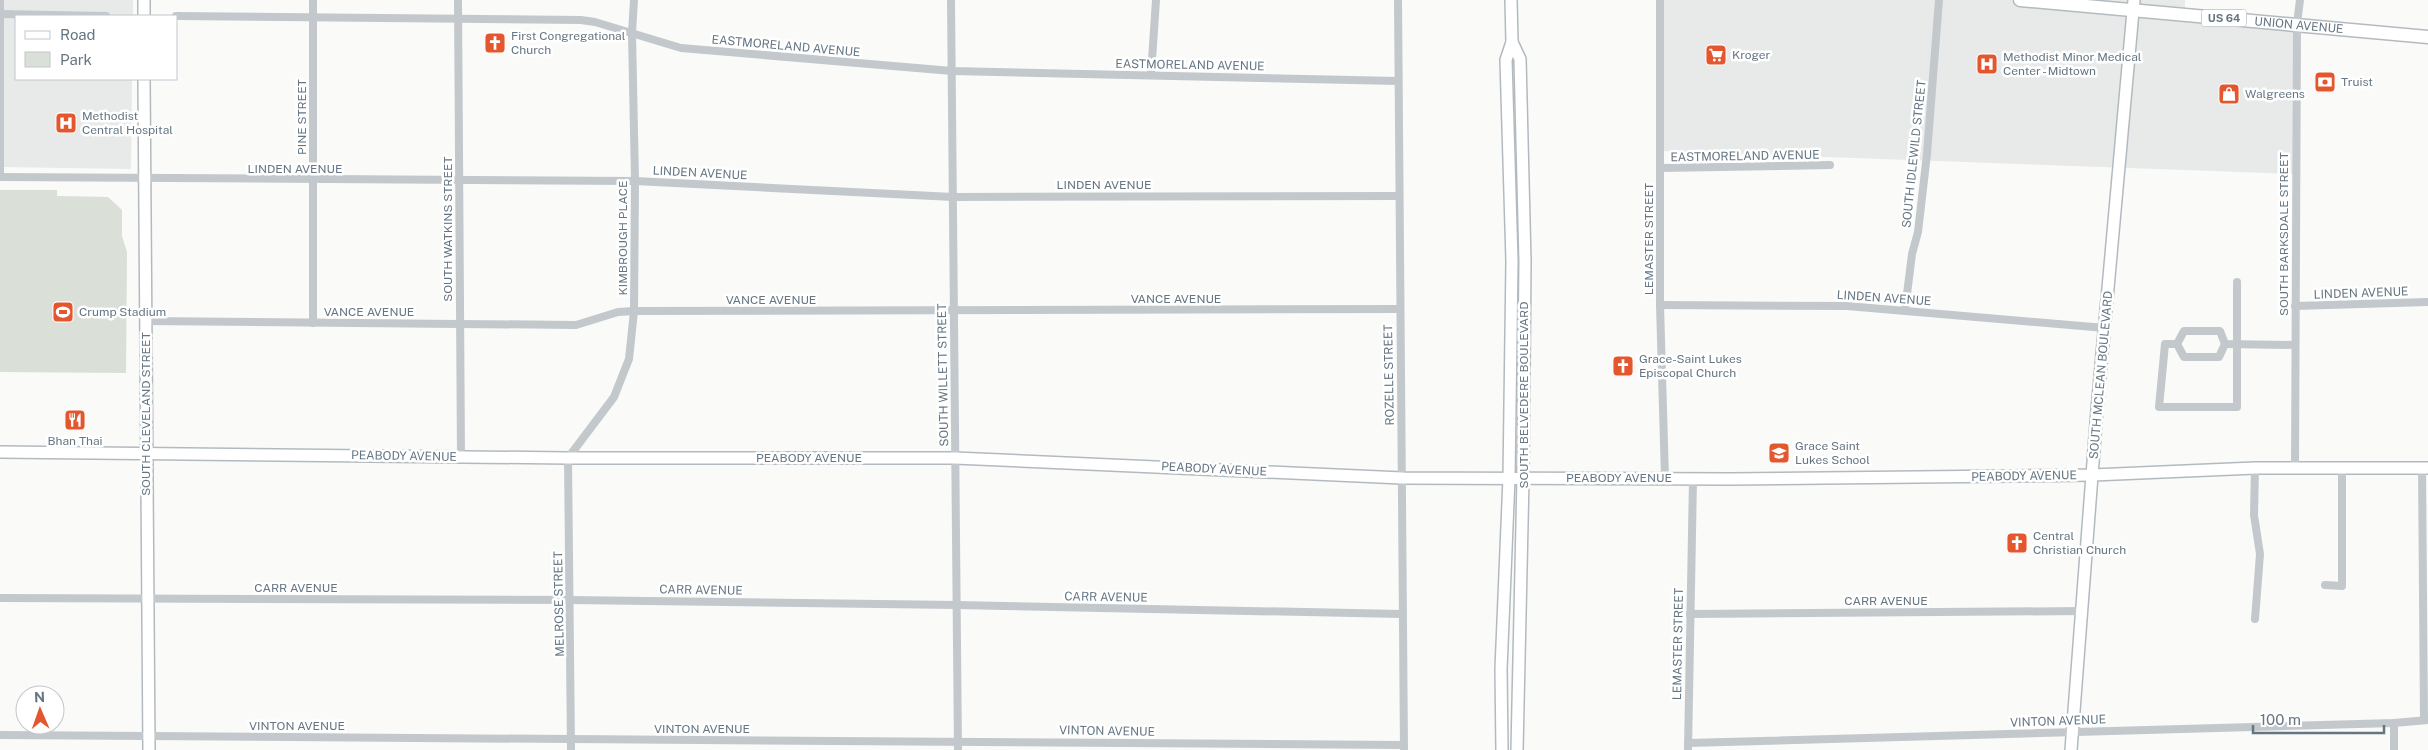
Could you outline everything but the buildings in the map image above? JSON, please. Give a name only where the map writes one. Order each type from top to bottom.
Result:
[{"type":"main road","points":[[144,0],[144,15]]},
{"type":"main road","name":"SOUTH BELVEDERE BOULEVARD","points":[[1502,750],[1502,669],[1509,478],[1512,261],[1506,60],[1512,42],[1511,0]]},
{"type":"main road","name":"UNION AVENUE","points":[[2020,0],[2134,5],[2428,37]]},
{"type":"main road","name":"SOUTH MCLEAN BOULEVARD","points":[[2071,750],[2105,328],[2134,5]]},
{"type":"main road","name":"SOUTH BELVEDERE BOULEVARD","points":[[1512,42],[1520,59],[1525,260],[1523,478],[1517,750]]},
{"type":"main road","name":"SOUTH CLEVELAND STREET","points":[[144,80],[149,750]]},
{"type":"main road","name":"PEABODY AVENUE","points":[[0,452],[146,452],[568,458],[955,458],[1402,478],[1692,479],[2093,475],[2254,468],[2425,468]]},
{"type":"main road","points":[[1502,669],[1519,669]]},
{"type":"street","points":[[0,0],[0,177]]},
{"type":"street","name":"PINE STREET","points":[[313,0],[314,323]]},
{"type":"street","name":"SOUTH WATKINS STREET","points":[[458,0],[461,457]]},
{"type":"street","name":"KIMBROUGH PLACE","points":[[568,458],[614,397],[629,359],[634,311],[635,181],[632,33],[634,0]]},
{"type":"street","name":"SOUTH WILLETT STREET","points":[[952,0],[958,750]]},
{"type":"street","points":[[1151,75],[1156,0]]},
{"type":"street","name":"ROZELLE STREET","points":[[1398,0],[1402,478],[1401,614],[1404,748]]},
{"type":"street","name":"LEMASTER STREET","points":[[1660,0],[1660,305],[1664,478]]},
{"type":"street","name":"SOUTH IDLEWILD STREET","points":[[1905,310],[1912,254],[1918,232],[1939,0]]},
{"type":"street","name":"SOUTH BARKSDALE STREET","points":[[2295,469],[2298,24],[2300,0]]},
{"type":"street","points":[[0,14],[53,15]]},
{"type":"street","name":"EASTMORELAND AVENUE","points":[[178,16],[581,20],[595,22],[681,48],[952,71],[1398,81]]},
{"type":"street","name":"EASTMORELAND AVENUE","points":[[1661,168],[1830,165]]},
{"type":"street","name":"LINDEN AVENUE","points":[[0,177],[635,181],[953,196],[1399,196]]},
{"type":"street","points":[[2176,344],[2165,344],[2159,407],[2237,407],[2237,282]]},
{"type":"street","name":"LINDEN AVENUE","points":[[2295,306],[2428,302]]},
{"type":"street","name":"LINDEN AVENUE","points":[[1660,305],[1847,306],[2105,328]]},
{"type":"street","name":"VANCE AVENUE","points":[[145,321],[576,325],[618,312],[634,311],[1400,309]]},
{"type":"street","points":[[2184,331],[2220,331],[2225,344],[2219,357],[2184,357],[2176,344],[2184,331]]},
{"type":"street","points":[[2225,344],[2295,345]]},
{"type":"street","name":"MELROSE STREET","points":[[568,458],[570,750]]},
{"type":"street","points":[[2254,468],[2254,515],[2260,554],[2255,619]]},
{"type":"street","points":[[2325,585],[2342,586],[2342,468]]},
{"type":"street","points":[[2425,468],[2426,720]]},
{"type":"street","name":"LEMASTER STREET","points":[[1688,746],[1692,479]]},
{"type":"street","name":"CARR AVENUE","points":[[0,598],[570,600],[956,605],[1401,614]]},
{"type":"street","name":"CARR AVENUE","points":[[1690,614],[2082,611]]},
{"type":"street","name":"VINTON AVENUE","points":[[1688,746],[2394,723],[2426,720]]},
{"type":"street","points":[[2394,723],[2394,750]]},
{"type":"street","name":"VINTON AVENUE","points":[[0,735],[958,741],[1404,748]]},
{"type":"shaded area","name":"Methodist Central Hospital","points":[[0,0],[133,0],[133,15],[15,15],[15,80],[132,80],[131,169],[0,167]]},
{"type":"shaded area","points":[[1662,0],[2185,0],[2185,9],[2299,24],[2294,174],[1663,151]]},
{"type":"green space","name":"Crump Stadium","points":[[0,190],[57,190],[57,196],[108,197],[122,210],[122,236],[127,252],[126,373],[0,372]]},
{"type":"place","name":"First Congregational Church","points":[[495,43]]},
{"type":"place","name":"Kroger","points":[[1716,55]]},
{"type":"place","name":"Methodist Minor Medical Center - Midtown","points":[[1987,64]]},
{"type":"place","name":"Truist","points":[[2325,82]]},
{"type":"place","name":"Walgreens","points":[[2229,94]]},
{"type":"place","name":"Methodist Central Hospital","points":[[66,123]]},
{"type":"place","name":"Crump Stadium","points":[[63,312]]},
{"type":"place","name":"Grace-Saint Lukes Episcopal Church","points":[[1623,366]]},
{"type":"place","name":"Bhan Thai","points":[[75,420]]},
{"type":"place","name":"Grace Saint Lukes School","points":[[1779,453]]},
{"type":"place","name":"Central Christian Church","points":[[2017,543]]}]
